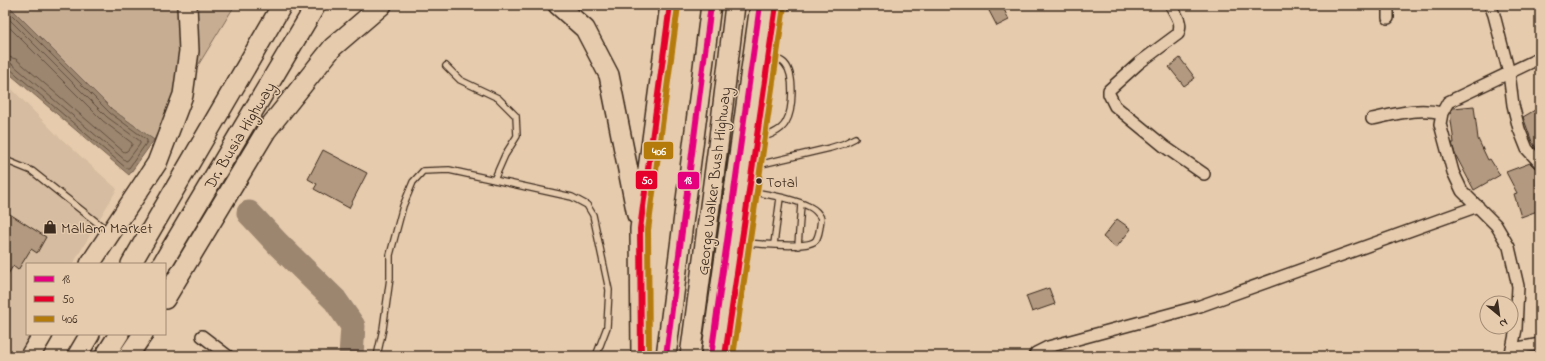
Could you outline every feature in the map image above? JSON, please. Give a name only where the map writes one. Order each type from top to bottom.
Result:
[{"type":"highway","points":[[91,263],[157,163],[183,94],[189,51],[187,5]]},
{"type":"highway","name":"Dr. Busia Highway","points":[[132,263],[282,5]]},
{"type":"highway","name":"Dr. Busia Highway","points":[[163,263],[316,5]]},
{"type":"highway","points":[[166,297],[266,131],[333,48],[382,5]]},
{"type":"highway","points":[[558,5],[585,29],[609,75],[640,229]]},
{"type":"highway","points":[[641,356],[640,229],[670,5]]},
{"type":"highway","name":"George Walker Bush Highway","points":[[666,356],[711,5]]},
{"type":"highway","name":"George Walker Bush Highway","points":[[690,356],[735,5]]},
{"type":"highway","points":[[711,356],[771,6]]},
{"type":"highway","points":[[30,356],[42,335]]},
{"type":"highway","points":[[76,356],[89,335]]},
{"type":"highway","points":[[105,356],[118,335]]},
{"type":"highway","points":[[128,356],[142,335]]},
{"type":"street","points":[[1171,5],[1179,21],[1180,28],[1178,34],[1138,63],[1109,90],[1109,94],[1115,106],[1138,126],[1204,174]]},
{"type":"street","points":[[1388,5],[1388,18]]},
{"type":"street","points":[[1490,5],[1509,73],[1513,105],[1519,129],[1527,149],[1540,163]]},
{"type":"street","points":[[725,356],[769,55],[771,6]]},
{"type":"street","points":[[1540,58],[1448,102],[1442,113],[1440,124],[1453,172],[1462,191],[1496,225],[1509,247],[1518,286],[1516,329],[1511,353],[1540,344]]},
{"type":"street","points":[[1372,118],[1428,109],[1442,113]]},
{"type":"street","points":[[1034,356],[1036,353],[1048,347],[1200,306],[1478,206]]},
{"type":"street","points":[[202,336],[228,356]]},
{"type":"lane","points":[[771,6],[793,5]]},
{"type":"lane","points":[[756,140],[775,133],[786,123],[792,101],[790,73],[785,64],[769,55]]},
{"type":"lane","points":[[446,66],[460,80],[498,98],[516,116],[518,136],[505,155],[494,180]]},
{"type":"lane","points":[[752,166],[830,148],[843,144],[854,138]]},
{"type":"lane","points":[[5,160],[32,171],[111,233]]},
{"type":"lane","points":[[377,356],[383,329],[390,278],[390,255],[404,206],[413,182],[423,171],[449,170],[572,197],[587,205],[595,222],[609,290],[607,327],[596,356]]},
{"type":"lane","points":[[741,243],[798,246],[812,244],[816,240],[821,218],[817,211],[810,207],[749,191]]},
{"type":"lane","points":[[774,244],[780,198]]},
{"type":"lane","points":[[798,246],[801,204]]},
{"type":"shaded area","points":[[7,5],[235,5],[164,121],[154,140],[113,110]]},
{"type":"shaded area","name":"Mallam Market","points":[[5,82],[56,134],[117,189],[74,263],[26,263],[26,335],[30,335],[18,356],[5,356]]},
{"type":"water","points":[[5,5],[11,8],[113,110],[154,140],[129,175],[5,70]]},
{"type":"building","points":[[986,5],[1002,5],[1009,20],[997,26]]},
{"type":"building","points":[[1180,58],[1195,78],[1184,86],[1169,67]]},
{"type":"building","points":[[1474,106],[1478,139],[1488,160],[1490,159],[1500,175],[1474,190],[1455,154],[1452,143],[1454,143],[1450,113],[1453,108]]},
{"type":"building","points":[[1535,110],[1540,118],[1540,153],[1532,142],[1523,117]]},
{"type":"building","points":[[323,150],[367,173],[349,208],[314,189],[317,184],[308,179]]},
{"type":"building","points":[[1530,163],[1535,168],[1540,170],[1540,210],[1521,217],[1514,194],[1517,193],[1506,172]]},
{"type":"building","points":[[5,211],[46,237],[37,253],[31,249],[18,270],[13,266],[5,279]]},
{"type":"building","points":[[1117,219],[1131,229],[1116,248],[1103,237]]},
{"type":"building","points":[[1049,288],[1055,304],[1032,312],[1026,296]]},
{"type":"waterway","points":[[249,213],[335,300],[353,326],[351,356]]},
{"type":"transit line","name":"50","points":[[641,356],[640,229],[670,5]]},
{"type":"transit line","name":"18","points":[[666,356],[711,5]]},
{"type":"transit line","name":"18","points":[[711,356],[760,5]]},
{"type":"transit line","name":"50","points":[[725,356],[776,5]]},
{"type":"transit line","name":"406","points":[[649,356],[648,230],[678,6]]},
{"type":"transit line","name":"406","points":[[733,356],[784,6]]},
{"type":"place","name":"Total","points":[[759,181]]},
{"type":"place","name":"Mallam Market","points":[[50,227]]}]
